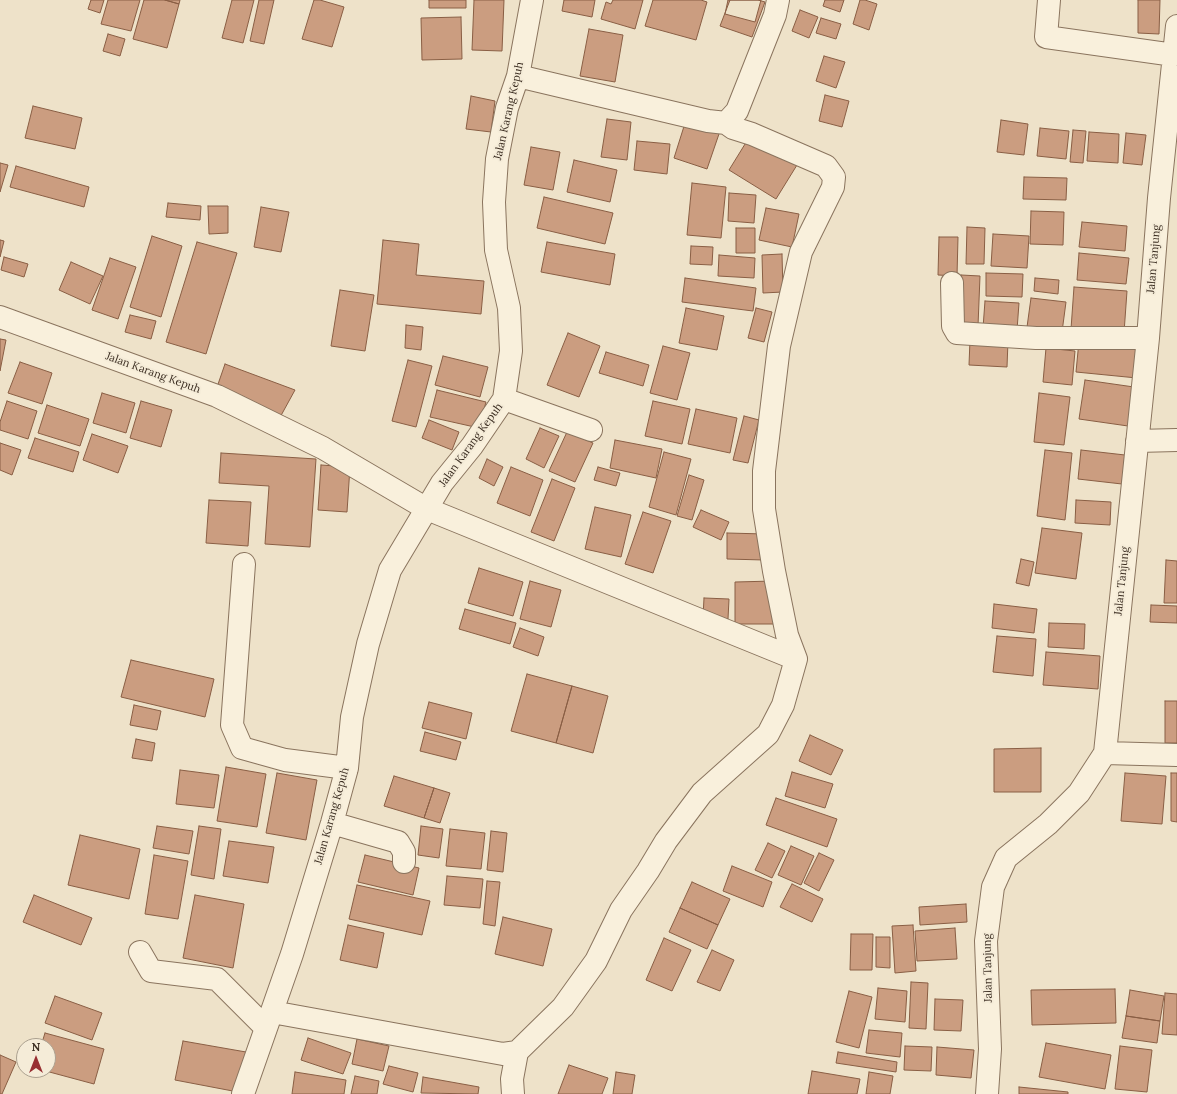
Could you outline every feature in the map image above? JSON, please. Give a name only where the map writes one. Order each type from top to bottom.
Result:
[{"type":"street","name":"Jalan Karang Kepuh","points":[[243,1094],[292,954],[332,823],[347,768],[352,717],[368,644],[390,570],[442,484],[472,446],[504,399],[510,351],[509,308],[496,250],[494,202],[497,159],[507,108],[518,76],[532,0]]},
{"type":"street","points":[[726,123],[737,111],[775,15],[778,0]]},
{"type":"street","points":[[1049,0],[1046,37],[1174,56]]},
{"type":"street","name":"Jalan Tanjung","points":[[987,1094],[990,1049],[986,941],[993,887],[1006,858],[1048,824],[1079,793],[1105,753],[1148,338],[1159,198],[1177,26]]},
{"type":"street","points":[[513,1094],[512,1079],[517,1052],[568,1002],[596,961],[621,910],[648,871],[666,841],[702,793],[768,734],[783,705],[796,659],[787,635],[774,571],[764,509],[764,471],[779,346],[801,252],[833,187],[834,177],[826,166],[752,134],[733,128],[726,123],[708,121],[518,76]]},
{"type":"street","points":[[952,283],[953,326],[958,333],[1036,338],[1148,338]]},
{"type":"street","name":"Jalan Karang Kepuh","points":[[0,317],[217,396],[323,448],[427,509]]},
{"type":"street","points":[[504,399],[591,430]]},
{"type":"street","points":[[1137,441],[1177,440]]},
{"type":"street","points":[[427,509],[796,659]]},
{"type":"street","points":[[244,564],[232,725],[242,748],[285,760],[347,768]]},
{"type":"street","points":[[1105,753],[1177,755]]},
{"type":"street","points":[[332,823],[398,842],[404,852],[404,862]]},
{"type":"street","points":[[140,952],[151,971],[217,979],[269,1020],[503,1054],[517,1052]]},
{"type":"building","points":[[91,0],[104,0],[100,13],[88,9]]},
{"type":"building","points":[[108,0],[140,0],[131,31],[101,24]]},
{"type":"building","points":[[144,0],[165,0],[179,4],[167,48],[133,39]]},
{"type":"building","points":[[165,0],[180,0],[179,4]]},
{"type":"building","points":[[232,0],[254,0],[243,43],[222,38]]},
{"type":"building","points":[[259,0],[274,0],[264,44],[250,41]]},
{"type":"building","points":[[314,0],[320,0],[344,7],[332,47],[302,39]]},
{"type":"building","points":[[429,0],[466,0],[466,8],[429,8]]},
{"type":"building","points":[[474,0],[504,0],[502,51],[472,50]]},
{"type":"building","points":[[564,0],[595,0],[592,17],[562,11]]},
{"type":"building","points":[[613,0],[643,0],[635,29],[601,19],[606,2],[611,4]]},
{"type":"building","points":[[653,0],[701,0],[707,2],[696,40],[645,26]]},
{"type":"building","points":[[728,0],[761,0],[755,22],[725,14]]},
{"type":"building","points":[[730,0],[758,0],[765,2],[752,37],[720,26]]},
{"type":"building","points":[[825,0],[844,0],[840,12],[823,6]]},
{"type":"building","points":[[860,0],[877,4],[869,30],[853,24]]},
{"type":"building","points":[[1138,0],[1160,0],[1159,34],[1138,33]]},
{"type":"building","points":[[800,10],[818,17],[809,38],[792,31]]},
{"type":"building","points":[[461,17],[462,59],[422,60],[421,18]]},
{"type":"building","points":[[821,18],[841,24],[836,39],[816,33]]},
{"type":"building","points":[[589,29],[623,35],[615,82],[580,76]]},
{"type":"building","points":[[108,34],[125,39],[120,56],[103,51]]},
{"type":"building","points":[[824,56],[845,62],[836,88],[816,81]]},
{"type":"building","points":[[825,95],[849,101],[842,127],[819,121]]},
{"type":"building","points":[[471,96],[495,101],[491,132],[466,129]]},
{"type":"building","points":[[33,106],[82,118],[75,149],[25,138]]},
{"type":"building","points":[[607,119],[631,122],[627,160],[601,157]]},
{"type":"building","points":[[686,120],[720,131],[707,169],[674,158]]},
{"type":"building","points":[[1001,120],[1028,124],[1024,155],[997,152]]},
{"type":"building","points":[[1040,128],[1069,131],[1066,159],[1037,156]]},
{"type":"building","points":[[1073,130],[1086,131],[1083,163],[1070,162]]},
{"type":"building","points":[[1089,132],[1119,134],[1118,163],[1087,161]]},
{"type":"building","points":[[1126,133],[1146,135],[1142,165],[1123,163]]},
{"type":"building","points":[[750,136],[797,165],[776,199],[729,170]]},
{"type":"building","points":[[637,141],[670,144],[667,174],[634,170]]},
{"type":"building","points":[[531,147],[560,152],[553,190],[524,185]]},
{"type":"building","points":[[574,160],[617,170],[610,202],[567,192]]},
{"type":"building","points":[[0,163],[8,165],[0,192]]},
{"type":"building","points":[[16,166],[89,187],[84,207],[10,187]]},
{"type":"building","points":[[1024,177],[1067,178],[1066,200],[1023,199]]},
{"type":"building","points":[[692,183],[726,187],[721,238],[687,235]]},
{"type":"building","points":[[729,193],[756,195],[754,223],[728,221]]},
{"type":"building","points":[[544,197],[613,213],[605,244],[537,228]]},
{"type":"building","points":[[168,203],[201,206],[200,220],[166,217]]},
{"type":"building","points":[[208,206],[228,206],[228,233],[209,234]]},
{"type":"building","points":[[261,207],[289,212],[281,252],[254,247]]},
{"type":"building","points":[[766,208],[799,214],[792,247],[759,240]]},
{"type":"building","points":[[1031,211],[1064,212],[1063,245],[1030,244]]},
{"type":"building","points":[[1082,222],[1127,226],[1125,251],[1079,247]]},
{"type":"building","points":[[967,227],[985,228],[984,264],[966,264]]},
{"type":"building","points":[[736,228],[755,228],[755,253],[736,253]]},
{"type":"building","points":[[993,234],[1029,236],[1027,268],[991,266]]},
{"type":"building","points":[[152,236],[182,246],[161,317],[130,307]]},
{"type":"building","points":[[939,237],[958,237],[957,276],[938,275]]},
{"type":"building","points":[[0,240],[4,241],[0,257]]},
{"type":"building","points":[[383,240],[419,244],[416,275],[484,281],[481,314],[377,304]]},
{"type":"building","points":[[197,242],[237,253],[206,354],[166,342]]},
{"type":"building","points":[[547,242],[615,254],[610,285],[541,272]]},
{"type":"building","points":[[691,246],[713,247],[712,265],[690,264]]},
{"type":"building","points":[[1079,253],[1129,258],[1126,284],[1077,280]]},
{"type":"building","points":[[782,254],[783,292],[763,293],[762,255]]},
{"type":"building","points":[[719,255],[755,258],[754,278],[718,276]]},
{"type":"building","points":[[4,257],[28,264],[24,277],[1,270]]},
{"type":"building","points":[[110,258],[136,267],[118,319],[92,310]]},
{"type":"building","points":[[71,262],[103,276],[90,304],[59,290]]},
{"type":"building","points":[[986,273],[1023,274],[1022,297],[986,296]]},
{"type":"building","points":[[961,275],[980,276],[978,326],[959,325]]},
{"type":"building","points":[[685,278],[756,288],[753,311],[682,302]]},
{"type":"building","points":[[1035,278],[1059,280],[1058,294],[1034,291]]},
{"type":"building","points":[[1074,287],[1127,291],[1124,333],[1071,329]]},
{"type":"building","points":[[340,290],[374,295],[365,351],[331,346]]},
{"type":"building","points":[[1031,298],[1066,302],[1062,332],[1027,327]]},
{"type":"building","points":[[985,301],[1019,303],[1017,330],[983,328]]},
{"type":"building","points":[[686,308],[724,316],[717,350],[679,343]]},
{"type":"building","points":[[756,308],[772,312],[764,342],[748,338]]},
{"type":"building","points":[[130,315],[156,321],[151,339],[125,332]]},
{"type":"building","points":[[406,325],[423,327],[421,350],[405,348]]},
{"type":"building","points":[[568,333],[600,346],[579,397],[547,385]]},
{"type":"building","points":[[0,339],[6,340],[0,371]]},
{"type":"building","points":[[970,340],[1008,341],[1007,367],[969,365]]},
{"type":"building","points":[[1079,341],[1140,347],[1137,378],[1076,372]]},
{"type":"building","points":[[663,346],[690,353],[677,400],[650,393]]},
{"type":"building","points":[[1046,348],[1075,351],[1072,385],[1043,382]]},
{"type":"building","points":[[606,352],[649,365],[643,386],[599,373]]},
{"type":"building","points":[[443,356],[488,367],[480,397],[435,385]]},
{"type":"building","points":[[408,360],[432,366],[416,427],[392,421]]},
{"type":"building","points":[[20,362],[52,373],[42,404],[8,393]]},
{"type":"building","points":[[225,364],[295,390],[278,421],[216,390]]},
{"type":"building","points":[[1085,380],[1141,388],[1135,427],[1079,419]]},
{"type":"building","points":[[437,390],[486,402],[479,428],[430,417]]},
{"type":"building","points":[[102,393],[135,403],[126,433],[93,423]]},
{"type":"building","points":[[1039,393],[1070,397],[1064,445],[1034,442]]},
{"type":"building","points":[[7,401],[37,411],[28,439],[0,430],[0,422]]},
{"type":"building","points":[[141,401],[172,410],[161,447],[130,438]]},
{"type":"building","points":[[653,401],[690,409],[682,444],[645,436]]},
{"type":"building","points":[[47,405],[89,419],[80,446],[38,433]]},
{"type":"building","points":[[696,409],[737,418],[730,453],[688,444]]},
{"type":"building","points":[[744,416],[759,420],[748,463],[733,460]]},
{"type":"building","points":[[429,420],[459,432],[452,450],[422,438]]},
{"type":"building","points":[[540,428],[559,436],[544,468],[526,459]]},
{"type":"building","points":[[567,432],[593,443],[575,482],[549,471]]},
{"type":"building","points":[[92,434],[128,446],[118,473],[83,460]]},
{"type":"building","points":[[35,438],[79,452],[73,472],[28,458]]},
{"type":"building","points":[[615,440],[662,449],[656,478],[610,468]]},
{"type":"building","points":[[0,443],[21,450],[12,475],[0,470]]},
{"type":"building","points":[[1045,450],[1072,453],[1065,520],[1037,516]]},
{"type":"building","points":[[1081,450],[1125,455],[1122,484],[1078,479]]},
{"type":"building","points":[[664,452],[691,459],[676,515],[649,507]]},
{"type":"building","points":[[221,453],[316,459],[310,547],[265,544],[269,486],[219,483]]},
{"type":"building","points":[[487,459],[503,467],[494,486],[479,478]]},
{"type":"building","points":[[321,465],[350,467],[347,512],[318,510]]},
{"type":"building","points":[[511,467],[543,480],[530,516],[497,503]]},
{"type":"building","points":[[598,467],[620,473],[616,486],[594,480]]},
{"type":"building","points":[[689,475],[704,480],[692,520],[677,516]]},
{"type":"building","points":[[552,479],[575,488],[554,541],[531,532]]},
{"type":"building","points":[[209,500],[251,502],[248,546],[206,543]]},
{"type":"building","points":[[1076,500],[1111,502],[1110,525],[1075,523]]},
{"type":"building","points":[[595,507],[631,515],[621,557],[585,549]]},
{"type":"building","points":[[701,510],[729,522],[721,540],[693,527]]},
{"type":"building","points":[[643,512],[671,521],[653,573],[625,564]]},
{"type":"building","points":[[1042,528],[1082,533],[1076,579],[1035,573]]},
{"type":"building","points":[[727,533],[765,534],[764,560],[727,559]]},
{"type":"building","points":[[1021,559],[1034,562],[1029,586],[1016,583]]},
{"type":"building","points":[[1166,560],[1177,561],[1177,603],[1164,603]]},
{"type":"building","points":[[479,568],[523,582],[513,616],[468,603]]},
{"type":"building","points":[[530,581],[561,590],[551,627],[520,619]]},
{"type":"building","points":[[774,581],[775,624],[735,624],[735,582]]},
{"type":"building","points":[[704,598],[729,599],[728,619],[703,617]]},
{"type":"building","points":[[994,604],[1037,609],[1034,633],[992,628]]},
{"type":"building","points":[[1151,605],[1177,606],[1177,623],[1150,622]]},
{"type":"building","points":[[465,609],[516,623],[510,644],[459,629]]},
{"type":"building","points":[[1049,623],[1085,624],[1084,649],[1048,647]]},
{"type":"building","points":[[520,628],[544,637],[538,656],[513,647]]},
{"type":"building","points":[[997,636],[1036,639],[1033,676],[993,672]]},
{"type":"building","points":[[1046,652],[1100,656],[1098,689],[1043,685]]},
{"type":"building","points":[[131,660],[214,679],[205,717],[121,697]]},
{"type":"building","points":[[527,674],[572,686],[556,743],[511,731]]},
{"type":"building","points":[[572,686],[608,696],[593,753],[556,743]]},
{"type":"building","points":[[1165,701],[1177,701],[1177,743],[1165,743]]},
{"type":"building","points":[[429,702],[472,713],[466,739],[422,728]]},
{"type":"building","points":[[134,705],[161,711],[157,730],[130,725]]},
{"type":"building","points":[[425,732],[461,742],[456,760],[420,751]]},
{"type":"building","points":[[810,735],[843,750],[831,775],[799,761]]},
{"type":"building","points":[[136,739],[155,743],[152,761],[132,758]]},
{"type":"building","points":[[1041,748],[1041,792],[994,792],[994,749]]},
{"type":"building","points":[[226,767],[266,774],[257,827],[217,821]]},
{"type":"building","points":[[180,770],[219,775],[214,808],[176,804]]},
{"type":"building","points":[[792,772],[833,784],[825,808],[785,796]]},
{"type":"building","points":[[277,773],[317,780],[306,840],[266,833]]},
{"type":"building","points":[[1125,773],[1166,776],[1162,824],[1121,821]]},
{"type":"building","points":[[1171,773],[1177,773],[1177,822],[1171,821]]},
{"type":"building","points":[[394,776],[434,788],[424,818],[384,806]]},
{"type":"building","points":[[434,788],[450,793],[440,823],[424,818]]},
{"type":"building","points":[[776,798],[837,819],[827,847],[766,825]]},
{"type":"building","points":[[157,826],[193,831],[189,854],[153,848]]},
{"type":"building","points":[[199,826],[221,829],[214,879],[191,875]]},
{"type":"building","points":[[421,826],[443,829],[439,858],[418,855]]},
{"type":"building","points":[[450,829],[485,833],[481,869],[446,866]]},
{"type":"building","points":[[491,831],[507,833],[503,872],[487,870]]},
{"type":"building","points":[[80,835],[140,849],[129,899],[68,885]]},
{"type":"building","points":[[229,841],[274,847],[268,883],[223,876]]},
{"type":"building","points":[[768,843],[785,851],[772,878],[755,870]]},
{"type":"building","points":[[791,846],[814,856],[801,885],[778,875]]},
{"type":"building","points":[[819,853],[834,860],[819,891],[804,883]]},
{"type":"building","points":[[154,855],[188,861],[178,919],[145,914]]},
{"type":"building","points":[[365,855],[419,868],[413,895],[358,882]]},
{"type":"building","points":[[732,866],[772,882],[763,907],[723,891]]},
{"type":"building","points":[[447,876],[483,879],[480,908],[444,905]]},
{"type":"building","points":[[487,881],[500,882],[495,926],[483,924]]},
{"type":"building","points":[[692,882],[730,899],[718,925],[680,908]]},
{"type":"building","points":[[792,884],[823,899],[812,922],[780,907]]},
{"type":"building","points":[[357,885],[430,901],[422,935],[349,919]]},
{"type":"building","points":[[34,895],[92,918],[81,945],[23,922]]},
{"type":"building","points":[[195,895],[244,904],[233,968],[183,958]]},
{"type":"building","points":[[966,904],[967,922],[920,925],[919,907]]},
{"type":"building","points":[[680,908],[718,925],[707,949],[669,932]]},
{"type":"building","points":[[503,917],[552,929],[543,966],[495,954]]},
{"type":"building","points":[[348,925],[384,933],[377,968],[340,960]]},
{"type":"building","points":[[913,925],[916,971],[895,973],[892,926]]},
{"type":"building","points":[[955,928],[957,959],[917,961],[915,931]]},
{"type":"building","points":[[851,934],[873,934],[872,970],[850,970]]},
{"type":"building","points":[[876,937],[890,937],[890,968],[876,967]]},
{"type":"building","points":[[664,938],[691,950],[672,991],[646,980]]},
{"type":"building","points":[[712,950],[734,960],[720,991],[697,982]]},
{"type":"building","points":[[911,982],[928,983],[926,1029],[909,1028]]},
{"type":"building","points":[[878,988],[907,991],[905,1022],[875,1019]]},
{"type":"building","points":[[1115,989],[1116,1023],[1032,1025],[1031,990]]},
{"type":"building","points":[[1130,990],[1164,996],[1160,1021],[1126,1016]]},
{"type":"building","points":[[849,991],[872,997],[859,1048],[836,1042]]},
{"type":"building","points":[[1165,993],[1177,994],[1177,1035],[1162,1034]]},
{"type":"building","points":[[55,996],[102,1013],[92,1040],[45,1023]]},
{"type":"building","points":[[935,999],[963,1000],[961,1031],[934,1030]]},
{"type":"building","points":[[1126,1016],[1160,1021],[1157,1043],[1122,1038]]},
{"type":"building","points":[[869,1030],[902,1033],[900,1057],[866,1053]]},
{"type":"building","points":[[45,1033],[104,1049],[94,1084],[56,1074],[56,1038],[43,1038]]},
{"type":"building","points":[[308,1038],[351,1053],[343,1074],[301,1060]]},
{"type":"building","points":[[357,1039],[389,1046],[383,1071],[352,1064]]},
{"type":"building","points":[[183,1041],[246,1052],[238,1092],[175,1080]]},
{"type":"building","points":[[1046,1043],[1111,1055],[1105,1089],[1039,1077]]},
{"type":"building","points":[[905,1046],[932,1047],[931,1071],[904,1070]]},
{"type":"building","points":[[1120,1046],[1152,1050],[1147,1092],[1115,1089]]},
{"type":"building","points":[[937,1047],[974,1050],[971,1078],[936,1075]]},
{"type":"building","points":[[838,1052],[897,1062],[896,1072],[836,1063]]},
{"type":"building","points":[[0,1055],[16,1062],[2,1094],[0,1094]]},
{"type":"building","points":[[569,1065],[608,1078],[602,1094],[558,1094]]},
{"type":"building","points":[[389,1066],[418,1073],[413,1092],[383,1084]]},
{"type":"building","points":[[812,1071],[860,1079],[857,1094],[808,1094]]},
{"type":"building","points":[[295,1072],[346,1080],[344,1094],[292,1094]]},
{"type":"building","points":[[616,1072],[635,1075],[632,1094],[613,1094]]},
{"type":"building","points":[[869,1072],[893,1076],[890,1094],[866,1094]]},
{"type":"building","points":[[355,1076],[379,1081],[377,1094],[351,1094]]},
{"type":"building","points":[[423,1077],[479,1087],[478,1094],[421,1093]]},
{"type":"building","points":[[1019,1087],[1068,1092],[1068,1094],[1019,1094]]}]
